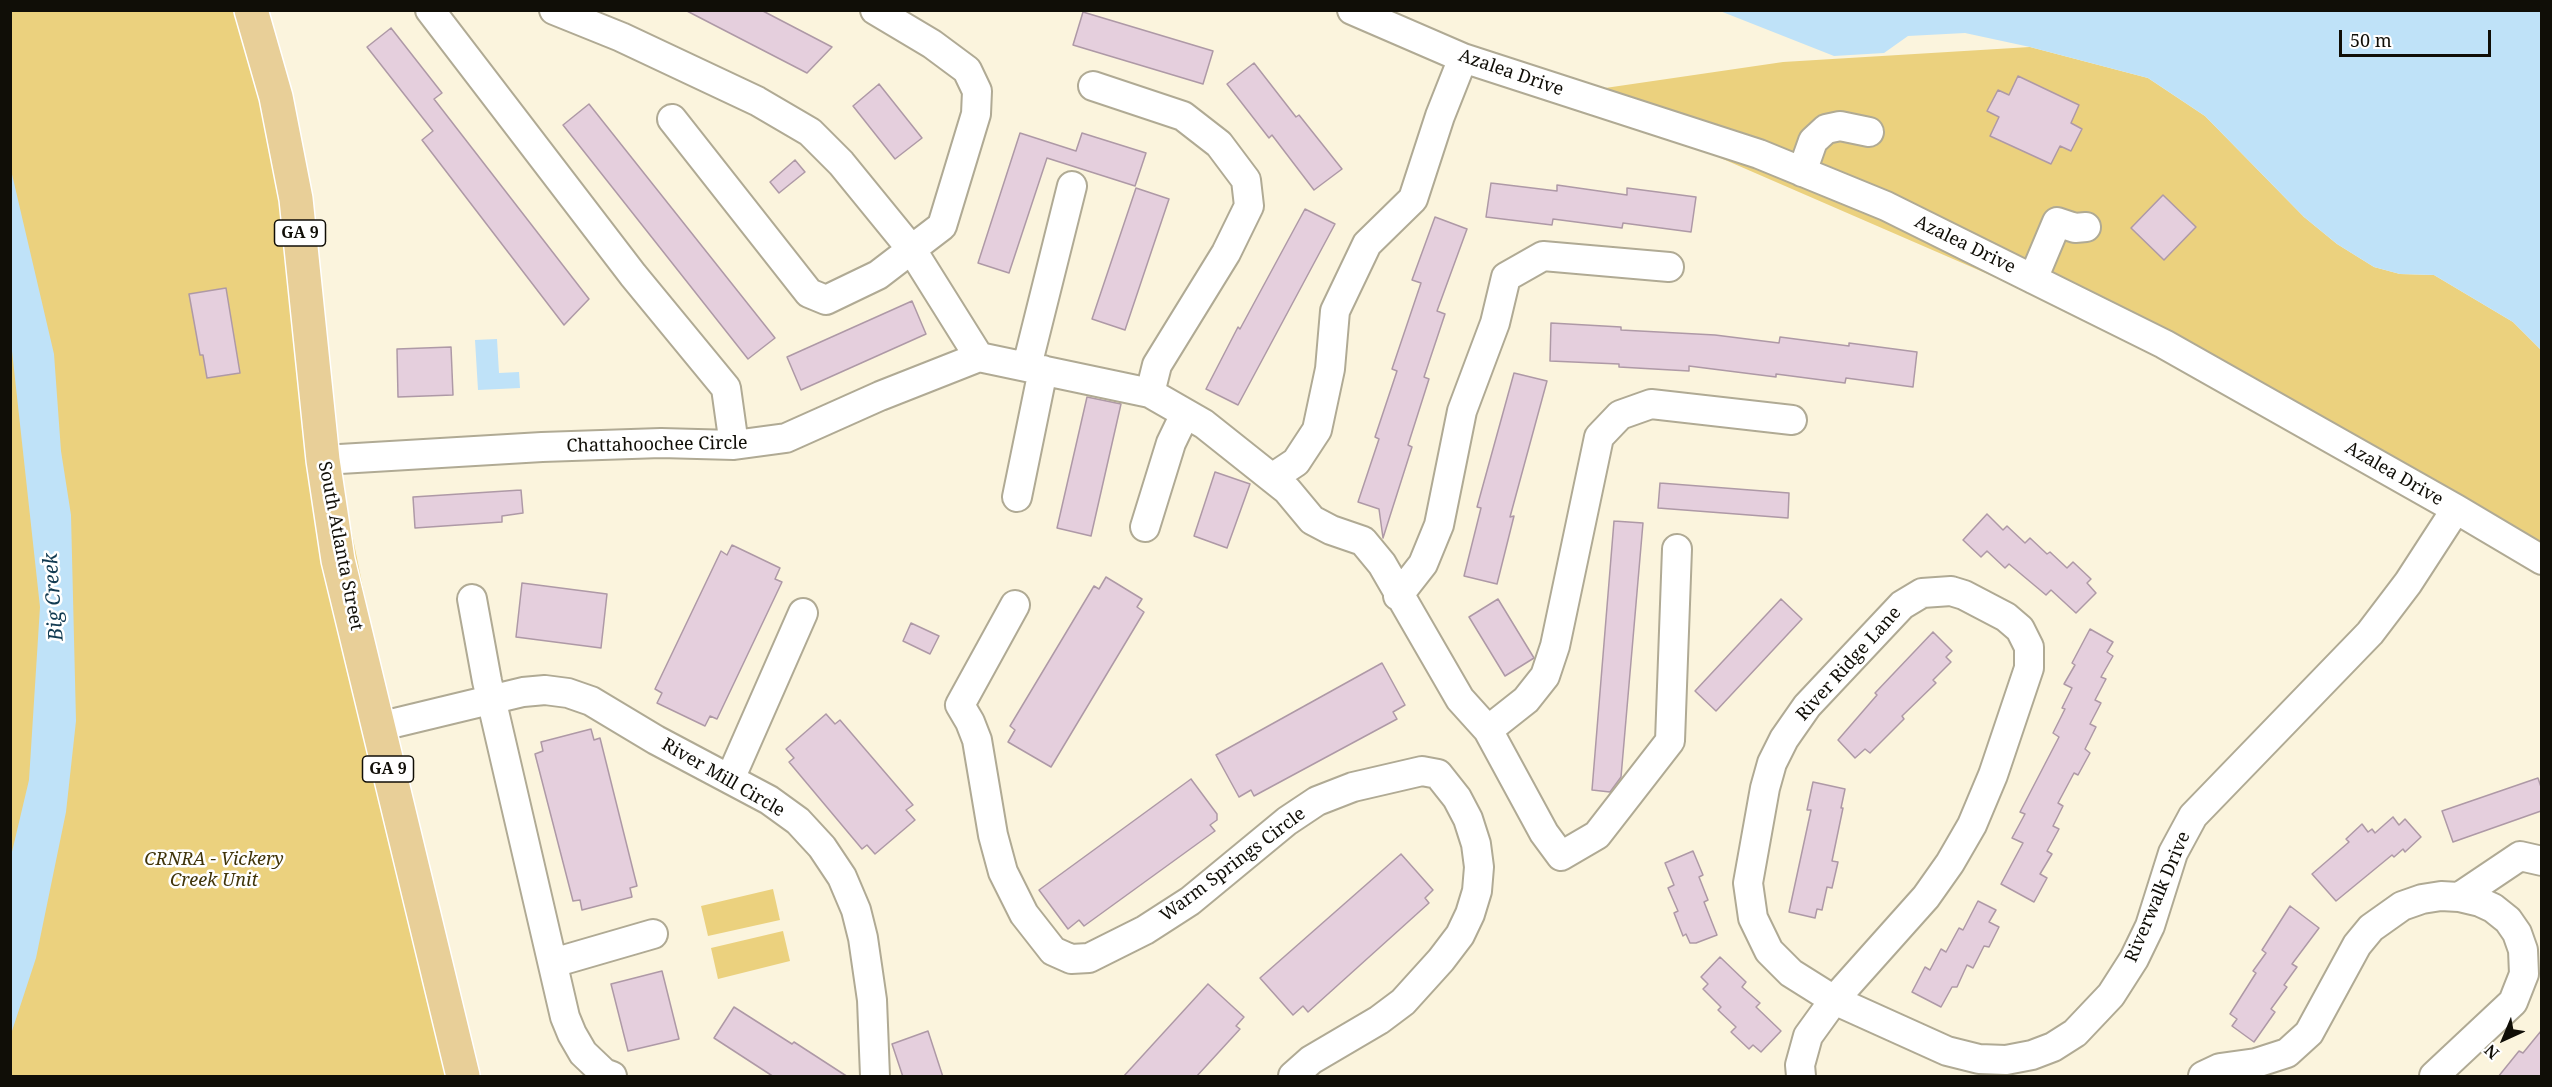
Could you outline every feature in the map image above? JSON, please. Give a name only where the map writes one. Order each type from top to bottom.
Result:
[{"type":"main road","name":"South Atlanta Street","points":[[251,10],[276,97],[296,200],[322,460],[338,560],[463,1077]]},
{"type":"street","points":[[430,10],[633,275],[726,388],[734,446]]},
{"type":"street","points":[[554,10],[621,37],[757,101],[810,132],[842,163],[912,249],[980,357],[1150,393],[1204,424],[1287,490],[1312,520],[1331,530],[1363,541],[1382,564],[1398,596],[1460,699],[1488,729],[1544,833],[1562,856],[1597,835],[1670,741],[1677,549]]},
{"type":"street","points":[[672,119],[809,293],[826,300],[878,275],[942,226],[976,114],[978,91],[968,70],[932,44],[875,10]]},
{"type":"street","name":"Azalea Drive","points":[[1352,10],[1463,58],[1759,154],[1886,206],[2164,344],[2456,509],[2541,560]]},
{"type":"street","points":[[1272,478],[1296,462],[1317,430],[1330,369],[1335,311],[1367,244],[1413,199],[1440,116],[1463,58]]},
{"type":"street","points":[[1093,86],[1183,116],[1219,144],[1246,180],[1249,206],[1226,254],[1157,365],[1150,393]]},
{"type":"street","points":[[1802,172],[1814,141],[1826,129],[1840,126],[1869,132]]},
{"type":"street","points":[[1017,497],[1035,368],[1072,186]]},
{"type":"street","points":[[2033,279],[2057,222],[2075,228],[2086,227]]},
{"type":"street","points":[[1398,596],[1423,564],[1439,525],[1462,411],[1495,322],[1506,277],[1543,256],[1670,267]]},
{"type":"street","name":"Chattahoochee Circle","points":[[322,460],[542,447],[661,443],[734,446],[786,438],[880,396],[980,357]]},
{"type":"street","points":[[1488,729],[1526,700],[1545,676],[1555,646],[1599,437],[1620,415],[1651,404],[1792,420]]},
{"type":"street","points":[[1145,527],[1171,443],[1185,414]]},
{"type":"street","name":"Riverwalk Drive","points":[[1834,1000],[1947,1051],[1979,1059],[2006,1060],[2032,1055],[2053,1047],[2076,1033],[2110,995],[2134,959],[2150,926],[2173,853],[2193,816],[2370,633],[2408,583],[2456,509]]},
{"type":"street","name":"River Ridge Lane","points":[[1801,1077],[1800,1065],[1808,1036],[1834,1000],[1926,897],[1950,863],[1972,825],[1993,775],[2029,668],[2029,647],[2020,629],[2006,617],[1964,595],[1951,591],[1922,593],[1902,605],[1807,706],[1784,739],[1772,763],[1765,788],[1748,883],[1753,918],[1769,951],[1791,973],[1834,1000]]},
{"type":"street","points":[[472,599],[492,699],[553,963],[572,1034],[583,1053],[604,1073],[612,1077]]},
{"type":"street","name":"Warm Springs Circle","points":[[1015,605],[960,705],[977,740],[993,835],[1003,872],[1024,914],[1053,951],[1071,959],[1089,958],[1145,930],[1190,901],[1287,821],[1317,801],[1353,787],[1422,771],[1438,774],[1457,798],[1468,819],[1476,844],[1479,867],[1477,891],[1460,935],[1403,1002],[1379,1020],[1311,1060],[1293,1077]]},
{"type":"street","points":[[730,779],[803,613]]},
{"type":"street","name":"River Mill Circle","points":[[378,727],[523,692],[544,690],[568,693],[591,701],[656,740],[769,800],[798,821],[822,847],[842,877],[856,910],[872,1000],[875,1077]]},
{"type":"street","points":[[2459,897],[2520,856],[2541,861]]},
{"type":"street","points":[[2203,1077],[2220,1068],[2256,1064],[2287,1053],[2309,1033],[2322,1005],[2357,945],[2371,928],[2402,906],[2422,899],[2441,896],[2459,897],[2487,905],[2508,920],[2517,933],[2533,974],[2513,1002],[2434,1077]]},
{"type":"street","points":[[553,963],[652,934]]},
{"type":"green space","name":"CRNRA - Vickery Creek Unit","points":[[10,11],[245,11],[463,1076],[11,1076]]},
{"type":"green space","points":[[2030,47],[2148,78],[2205,116],[2304,217],[2337,244],[2374,267],[2400,274],[2434,275],[2513,322],[2541,350],[2541,576],[2105,325],[1571,93],[1783,62]]},
{"type":"green space","points":[[773,889],[780,920],[708,936],[701,906]]},
{"type":"green space","points":[[783,931],[790,961],[718,979],[711,948]]},
{"type":"water","points":[[1720,11],[2541,11],[2541,350],[2513,322],[2434,275],[2400,274],[2374,267],[2337,244],[2304,217],[2205,116],[2148,78],[2030,47],[1965,33],[1908,36],[1884,53],[1834,56]]},
{"type":"water","name":"Big Creek","points":[[11,170],[54,354],[61,451],[71,515],[76,721],[66,812],[36,958],[11,1034],[11,856],[29,780],[40,607],[11,342]]},
{"type":"water","points":[[497,339],[499,373],[519,372],[520,388],[478,390],[475,340]]},
{"type":"building","points":[[685,10],[761,10],[832,47],[807,73]]},
{"type":"building","points":[[1083,12],[1213,51],[1203,84],[1073,45]]},
{"type":"building","points":[[391,28],[442,93],[434,99],[589,299],[564,325],[422,140],[433,131],[367,47]]},
{"type":"building","points":[[1254,63],[1296,117],[1299,115],[1342,169],[1314,190],[1272,135],[1269,138],[1227,84]]},
{"type":"building","points":[[2018,76],[2079,105],[2071,123],[2082,129],[2071,151],[2060,146],[2051,164],[1990,136],[1999,117],[1987,111],[1998,90],[2009,95]]},
{"type":"building","points":[[879,84],[922,138],[895,159],[853,106]]},
{"type":"building","points":[[589,104],[775,338],[748,359],[563,125]]},
{"type":"building","points":[[1020,133],[1076,151],[1082,133],[1146,153],[1135,186],[1047,158],[1009,273],[978,263]]},
{"type":"building","points":[[795,160],[805,172],[779,193],[770,182]]},
{"type":"building","points":[[1491,183],[1557,191],[1557,185],[1627,195],[1627,188],[1696,197],[1691,232],[1623,223],[1622,228],[1553,219],[1552,225],[1486,217]]},
{"type":"building","points":[[1136,188],[1169,199],[1125,330],[1092,319]]},
{"type":"building","points":[[2163,195],[2196,227],[2164,260],[2131,228]]},
{"type":"building","points":[[1305,209],[1335,224],[1238,405],[1206,389],[1238,327],[1240,329]]},
{"type":"building","points":[[1435,217],[1467,229],[1437,311],[1445,314],[1424,377],[1429,379],[1408,445],[1412,447],[1383,538],[1379,509],[1358,502],[1379,439],[1375,437],[1397,371],[1392,369],[1421,283],[1412,280]]},
{"type":"building","points":[[226,288],[240,373],[207,378],[203,355],[200,355],[189,294]]},
{"type":"building","points":[[912,301],[926,334],[801,390],[787,357]]},
{"type":"building","points":[[1551,323],[1621,327],[1621,330],[1715,335],[1779,343],[1780,337],[1917,352],[1913,387],[1846,378],[1845,383],[1776,374],[1776,377],[1689,366],[1689,371],[1619,367],[1619,364],[1550,361]]},
{"type":"building","points":[[451,347],[453,395],[398,397],[397,349]]},
{"type":"building","points":[[1514,373],[1547,381],[1510,517],[1514,516],[1497,584],[1464,576],[1481,508],[1477,507]]},
{"type":"building","points":[[1087,397],[1121,404],[1091,536],[1057,528]]},
{"type":"building","points":[[1215,472],[1250,484],[1227,548],[1194,536]]},
{"type":"building","points":[[1660,483],[1789,493],[1788,518],[1658,508]]},
{"type":"building","points":[[521,490],[523,513],[502,516],[502,522],[415,528],[413,497]]},
{"type":"building","points":[[1987,514],[2003,530],[2007,526],[2025,543],[2030,538],[2067,568],[2073,562],[2091,579],[2087,583],[2096,593],[2076,613],[2051,590],[2046,595],[2009,564],[2005,568],[1987,551],[1981,557],[1963,540]]},
{"type":"building","points":[[1614,521],[1643,523],[1621,777],[1610,792],[1592,790]]},
{"type":"building","points":[[732,545],[780,568],[775,579],[782,582],[717,719],[710,716],[705,726],[657,703],[662,693],[655,689],[721,551],[727,555]]},
{"type":"building","points":[[1106,577],[1142,599],[1137,607],[1144,612],[1051,767],[1008,742],[1015,730],[1010,726],[1094,586],[1099,589]]},
{"type":"building","points":[[522,583],[607,594],[601,648],[516,637]]},
{"type":"building","points":[[1498,599],[1534,658],[1505,676],[1469,617]]},
{"type":"building","points":[[1781,599],[1802,619],[1716,711],[1695,691]]},
{"type":"building","points":[[911,623],[939,636],[930,654],[903,641]]},
{"type":"building","points":[[2090,629],[2113,642],[2107,652],[2113,656],[2101,677],[2106,679],[2095,700],[2101,703],[2090,724],[2096,727],[2085,749],[2090,753],[2078,775],[2074,773],[2058,803],[2063,806],[2053,826],[2059,829],[2047,851],[2052,854],[2040,874],[2047,878],[2034,902],[2001,884],[2023,843],[2012,838],[2025,814],[2020,812],[2059,737],[2053,733],[2072,688],[2064,684],[2075,665],[2072,663]]},
{"type":"building","points":[[1933,632],[1952,651],[1946,657],[1951,662],[1933,680],[1936,683],[1902,716],[1904,719],[1870,753],[1865,749],[1855,758],[1838,740],[1877,695],[1875,693]]},
{"type":"building","points":[[1382,663],[1405,705],[1393,712],[1397,719],[1254,796],[1251,790],[1239,797],[1216,755]]},
{"type":"building","points":[[826,714],[835,724],[840,720],[913,805],[906,810],[915,820],[875,854],[867,845],[862,849],[789,762],[794,758],[786,749]]},
{"type":"building","points":[[591,729],[594,740],[600,738],[637,886],[630,888],[632,897],[582,910],[580,900],[573,901],[535,754],[543,751],[541,742]]},
{"type":"building","points":[[2538,778],[2541,787],[2541,811],[2453,842],[2442,811]]},
{"type":"building","points":[[1191,779],[1217,814],[1217,820],[1210,825],[1215,831],[1084,926],[1079,920],[1068,929],[1039,890]]},
{"type":"building","points":[[1813,782],[1845,789],[1832,861],[1838,862],[1832,888],[1827,887],[1822,910],[1817,909],[1815,918],[1789,912],[1811,810],[1807,810]]},
{"type":"building","points":[[2393,817],[2399,825],[2405,819],[2421,837],[2405,852],[2403,849],[2394,857],[2392,855],[2336,901],[2312,874],[2349,842],[2346,839],[2362,824],[2368,832],[2372,829],[2375,833]]},
{"type":"building","points":[[1693,851],[1703,875],[1699,877],[1708,900],[1704,902],[1717,935],[1690,943],[1686,934],[1683,936],[1674,913],[1678,911],[1668,888],[1674,885],[1665,863]]},
{"type":"building","points":[[1401,854],[1433,890],[1425,898],[1429,903],[1308,1012],[1303,1006],[1293,1015],[1260,978]]},
{"type":"building","points":[[1978,901],[1996,910],[1989,922],[1999,927],[1989,947],[1984,946],[1973,968],[1967,965],[1957,987],[1952,987],[1941,1007],[1912,992],[1925,967],[1930,970],[1941,949],[1946,952],[1959,928],[1963,930]]},
{"type":"building","points":[[2290,906],[2319,928],[2292,964],[2297,967],[2284,985],[2287,987],[2271,1009],[2275,1012],[2254,1042],[2232,1026],[2237,1019],[2230,1014],[2256,973],[2253,971],[2266,953],[2262,950]]},
{"type":"building","points":[[1720,957],[1746,982],[1742,987],[1760,1003],[1756,1007],[1781,1031],[1761,1052],[1753,1045],[1749,1049],[1731,1032],[1736,1027],[1718,1010],[1721,1007],[1703,989],[1708,984],[1701,977]]},
{"type":"building","points":[[662,971],[679,1039],[628,1051],[611,984]]},
{"type":"building","points":[[1208,984],[1244,1017],[1236,1026],[1240,1029],[1196,1077],[1123,1077]]},
{"type":"building","points":[[734,1007],[848,1077],[774,1077],[714,1038]]},
{"type":"building","points":[[928,1031],[943,1077],[903,1077],[892,1044]]},
{"type":"building","points":[[2541,1031],[2541,1077],[2498,1077],[2519,1051],[2523,1053]]}]
